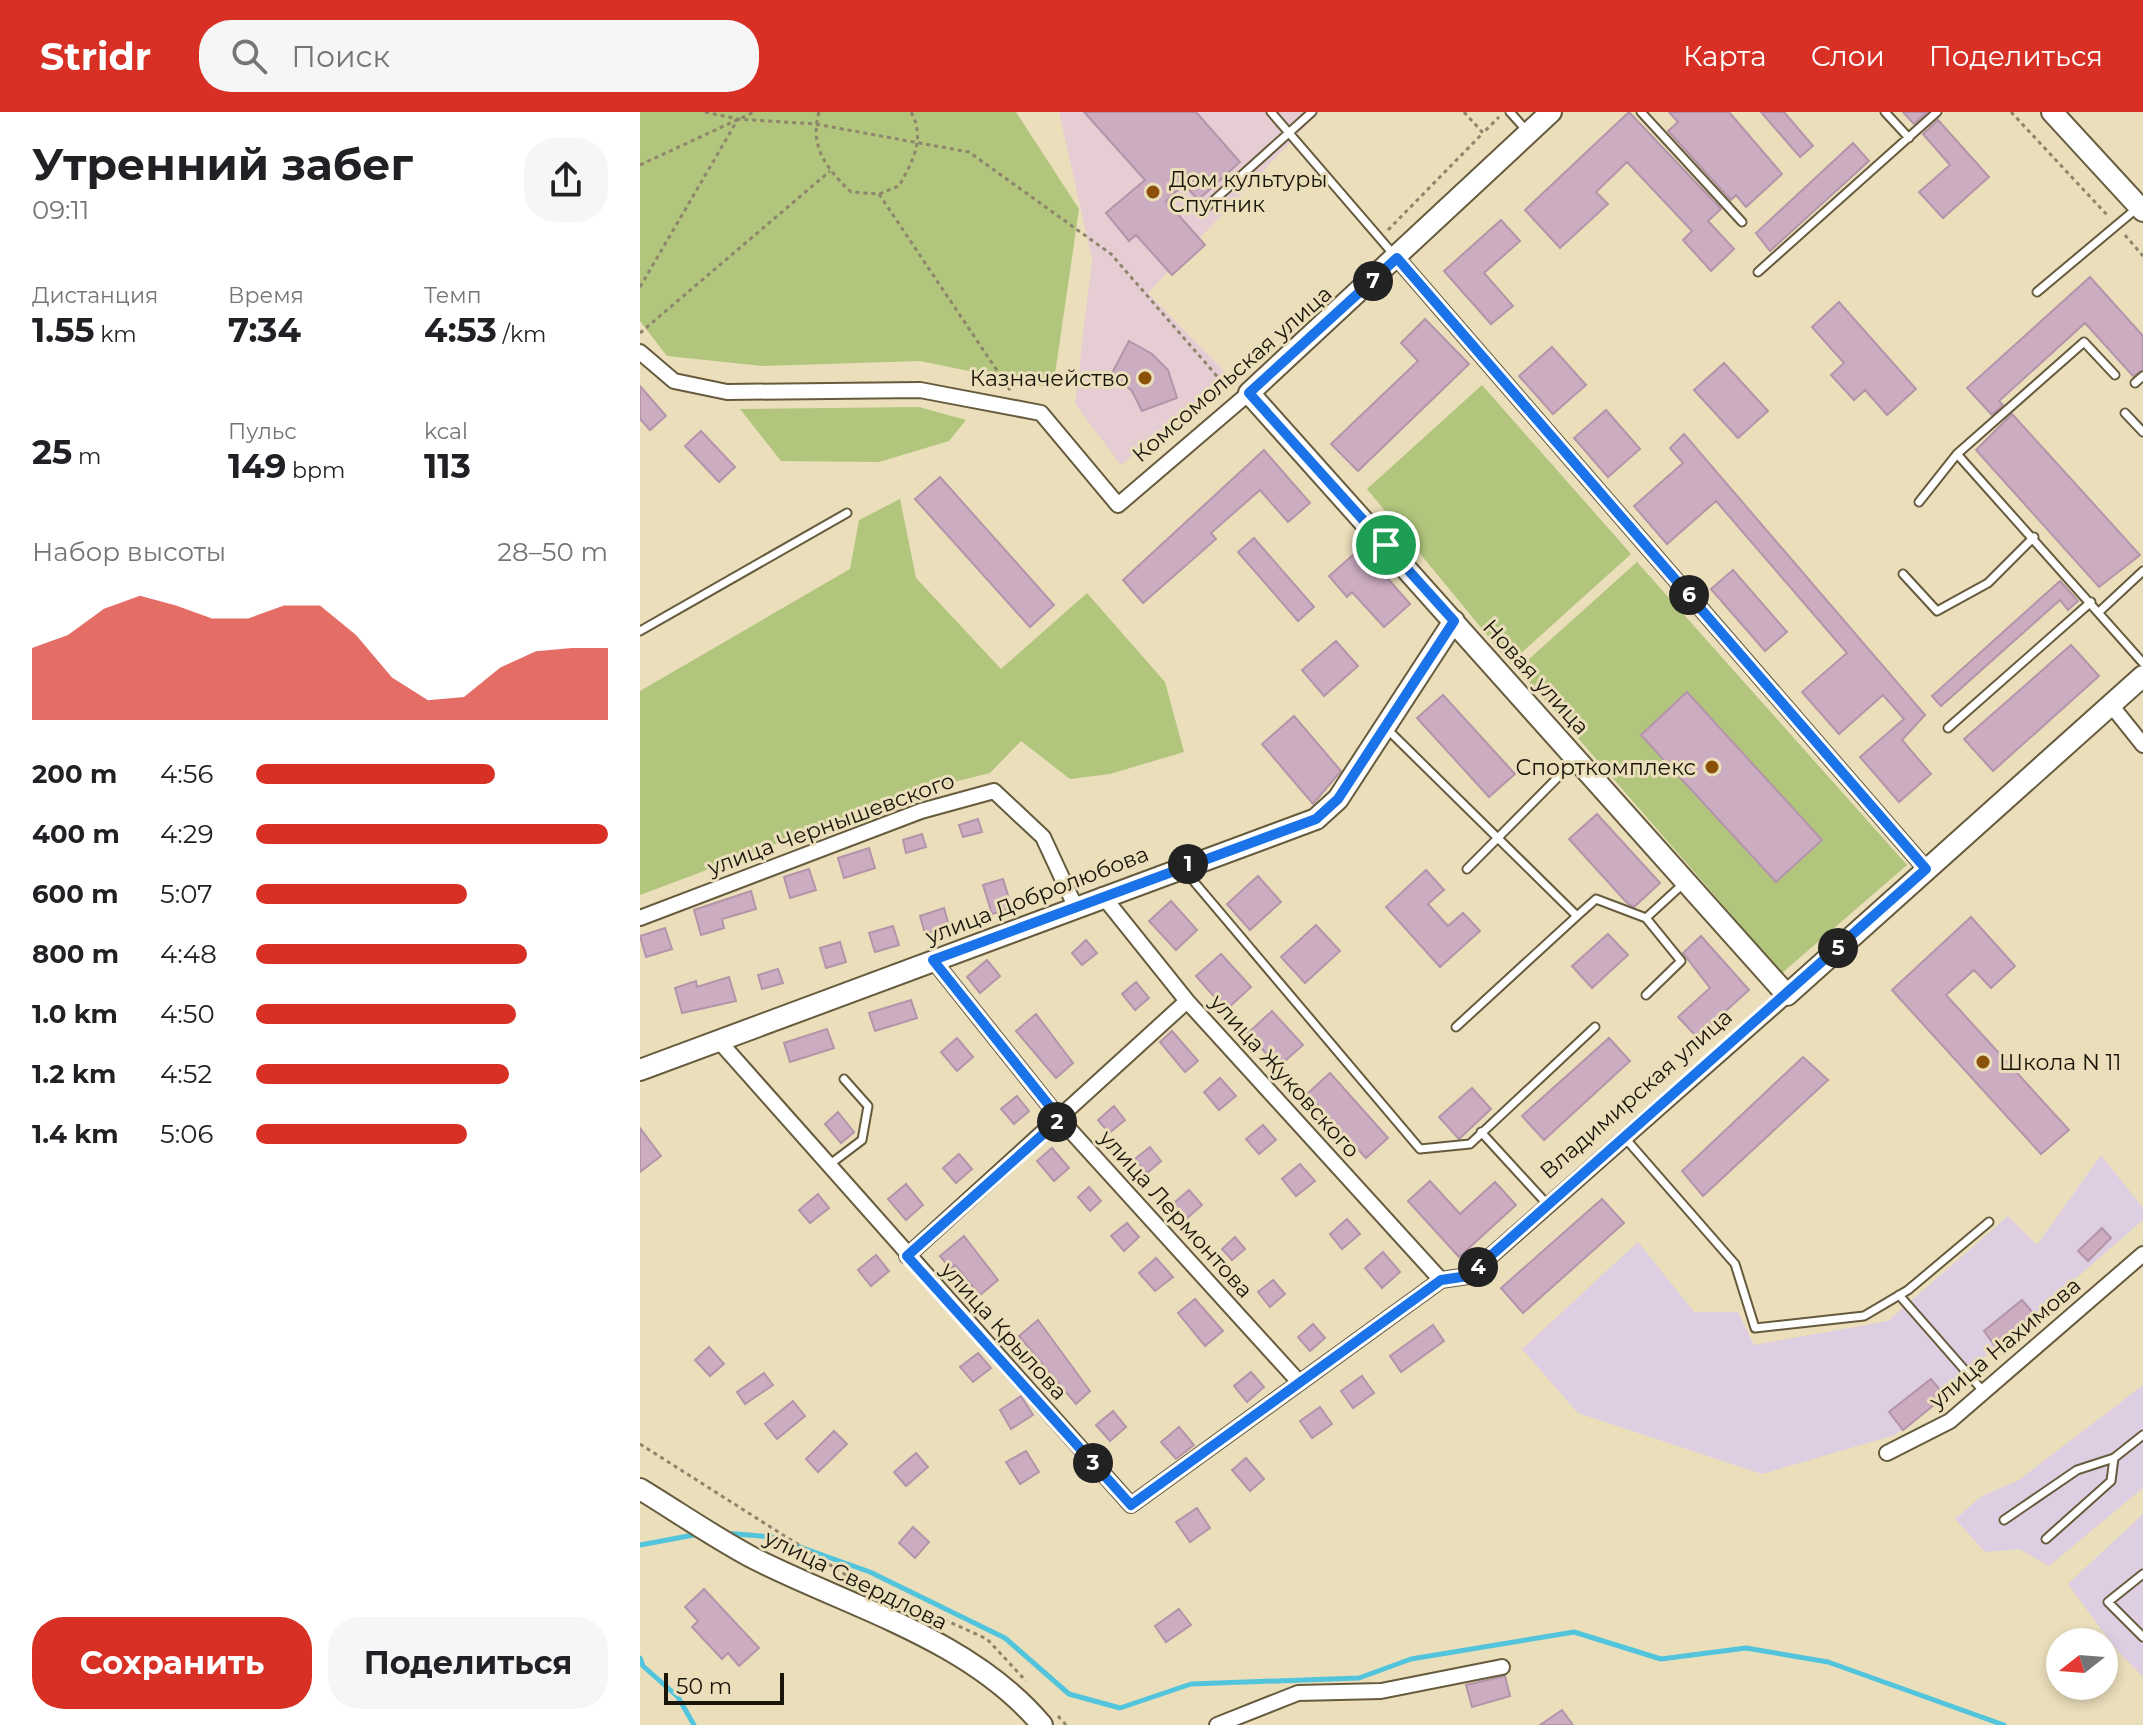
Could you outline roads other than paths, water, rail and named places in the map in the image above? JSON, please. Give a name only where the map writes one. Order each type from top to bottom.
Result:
[{"type":"street","name":"Комсомольская улица","points":[[640,352],[674,381],[727,392],[920,390],[1041,413],[1118,505],[1249,393],[1551,112]]},
{"type":"street","points":[[2052,112],[2141,209]]},
{"type":"street","points":[[1397,258],[1926,869]]},
{"type":"street","name":"Новая улица","points":[[1249,393],[1787,995]]},
{"type":"street","name":"улица Добролюбова","points":[[640,1070],[1102,895],[1316,819],[1338,799],[1454,621]]},
{"type":"street","name":"Владимирская улица","points":[[1131,1505],[1441,1280],[1468,1276],[2143,676]]},
{"type":"street","points":[[2111,705],[2143,745]]},
{"type":"street","name":"улица Чернышевского","points":[[640,918],[921,811],[994,791],[1043,837],[1075,906]]},
{"type":"street","name":"улица Жуковского","points":[[1102,895],[1187,1001],[1441,1280]]},
{"type":"street","name":"улица Лермонтова","points":[[933,960],[1060,1119],[1299,1382]]},
{"type":"street","points":[[907,1256],[1187,1001]]},
{"type":"street","name":"улица Крылова","points":[[719,1041],[1131,1505]]},
{"type":"street","name":"улица Нахимова","points":[[1887,1453],[1950,1421],[2143,1254]]},
{"type":"street","name":"улица Свердлова","points":[[640,1489],[753,1558],[902,1627],[987,1672],[1049,1719]]},
{"type":"street","points":[[1217,1725],[1298,1693],[1381,1691],[1502,1667]]},
{"type":"lane","points":[[1271,112],[1397,258]]},
{"type":"lane","points":[[1202,211],[1312,112]]},
{"type":"lane","points":[[1507,112],[1529,133]]},
{"type":"lane","points":[[1641,112],[1742,222]]},
{"type":"lane","points":[[1885,112],[1909,138]]},
{"type":"lane","points":[[1758,272],[1937,112]]},
{"type":"lane","points":[[2037,292],[2117,225],[2141,209]]},
{"type":"lane","points":[[1919,502],[1957,454],[2084,342],[2115,375]]},
{"type":"lane","points":[[2135,383],[2143,376]]},
{"type":"lane","points":[[2125,413],[2143,432]]},
{"type":"lane","points":[[1957,454],[2100,611],[2143,663]]},
{"type":"lane","points":[[640,631],[847,513]]},
{"type":"lane","points":[[1903,574],[1937,611],[1988,583],[2034,537]]},
{"type":"lane","points":[[2100,611],[2143,571]]},
{"type":"lane","points":[[1948,728],[2091,602]]},
{"type":"lane","points":[[1385,727],[1577,916]]},
{"type":"lane","points":[[1467,869],[1576,758]]},
{"type":"lane","points":[[1181,866],[1420,1149],[1470,1144],[1595,1027]]},
{"type":"lane","points":[[1646,918],[1686,881]]},
{"type":"lane","points":[[1456,1027],[1596,899],[1646,918],[1681,961],[1646,995]]},
{"type":"lane","points":[[828,1166],[862,1140],[868,1106],[844,1079]]},
{"type":"lane","points":[[1481,1132],[1547,1204]]},
{"type":"lane","points":[[1624,1136],[1735,1264],[1755,1328],[1864,1316],[1899,1295],[1989,1222]]},
{"type":"lane","points":[[1899,1295],[1985,1393]]},
{"type":"lane","points":[[2004,1520],[2077,1470],[2114,1458],[2143,1435]]},
{"type":"lane","points":[[2046,1539],[2111,1481],[2114,1458]]},
{"type":"lane","points":[[2143,1574],[2108,1602],[2143,1637]]},
{"type":"waterway","points":[[724,1533],[772,1537],[870,1572],[1005,1638],[1069,1694],[1120,1708],[1191,1684],[1359,1678],[1411,1659],[1574,1632],[1661,1659],[1746,1648],[1828,1662],[2004,1725]]},
{"type":"waterway","points":[[640,1545],[699,1534]]},
{"type":"waterway","points":[[640,1658],[643,1666],[678,1697],[694,1725]]},
{"type":"place","name":"Дом культуры Спутник","points":[[1153,192]]},
{"type":"place","name":"Казначейство","points":[[1145,378]]},
{"type":"place","name":"Спорткомплекс","points":[[1712,767]]},
{"type":"place","name":"Школа N 11","points":[[1983,1062]]}]
